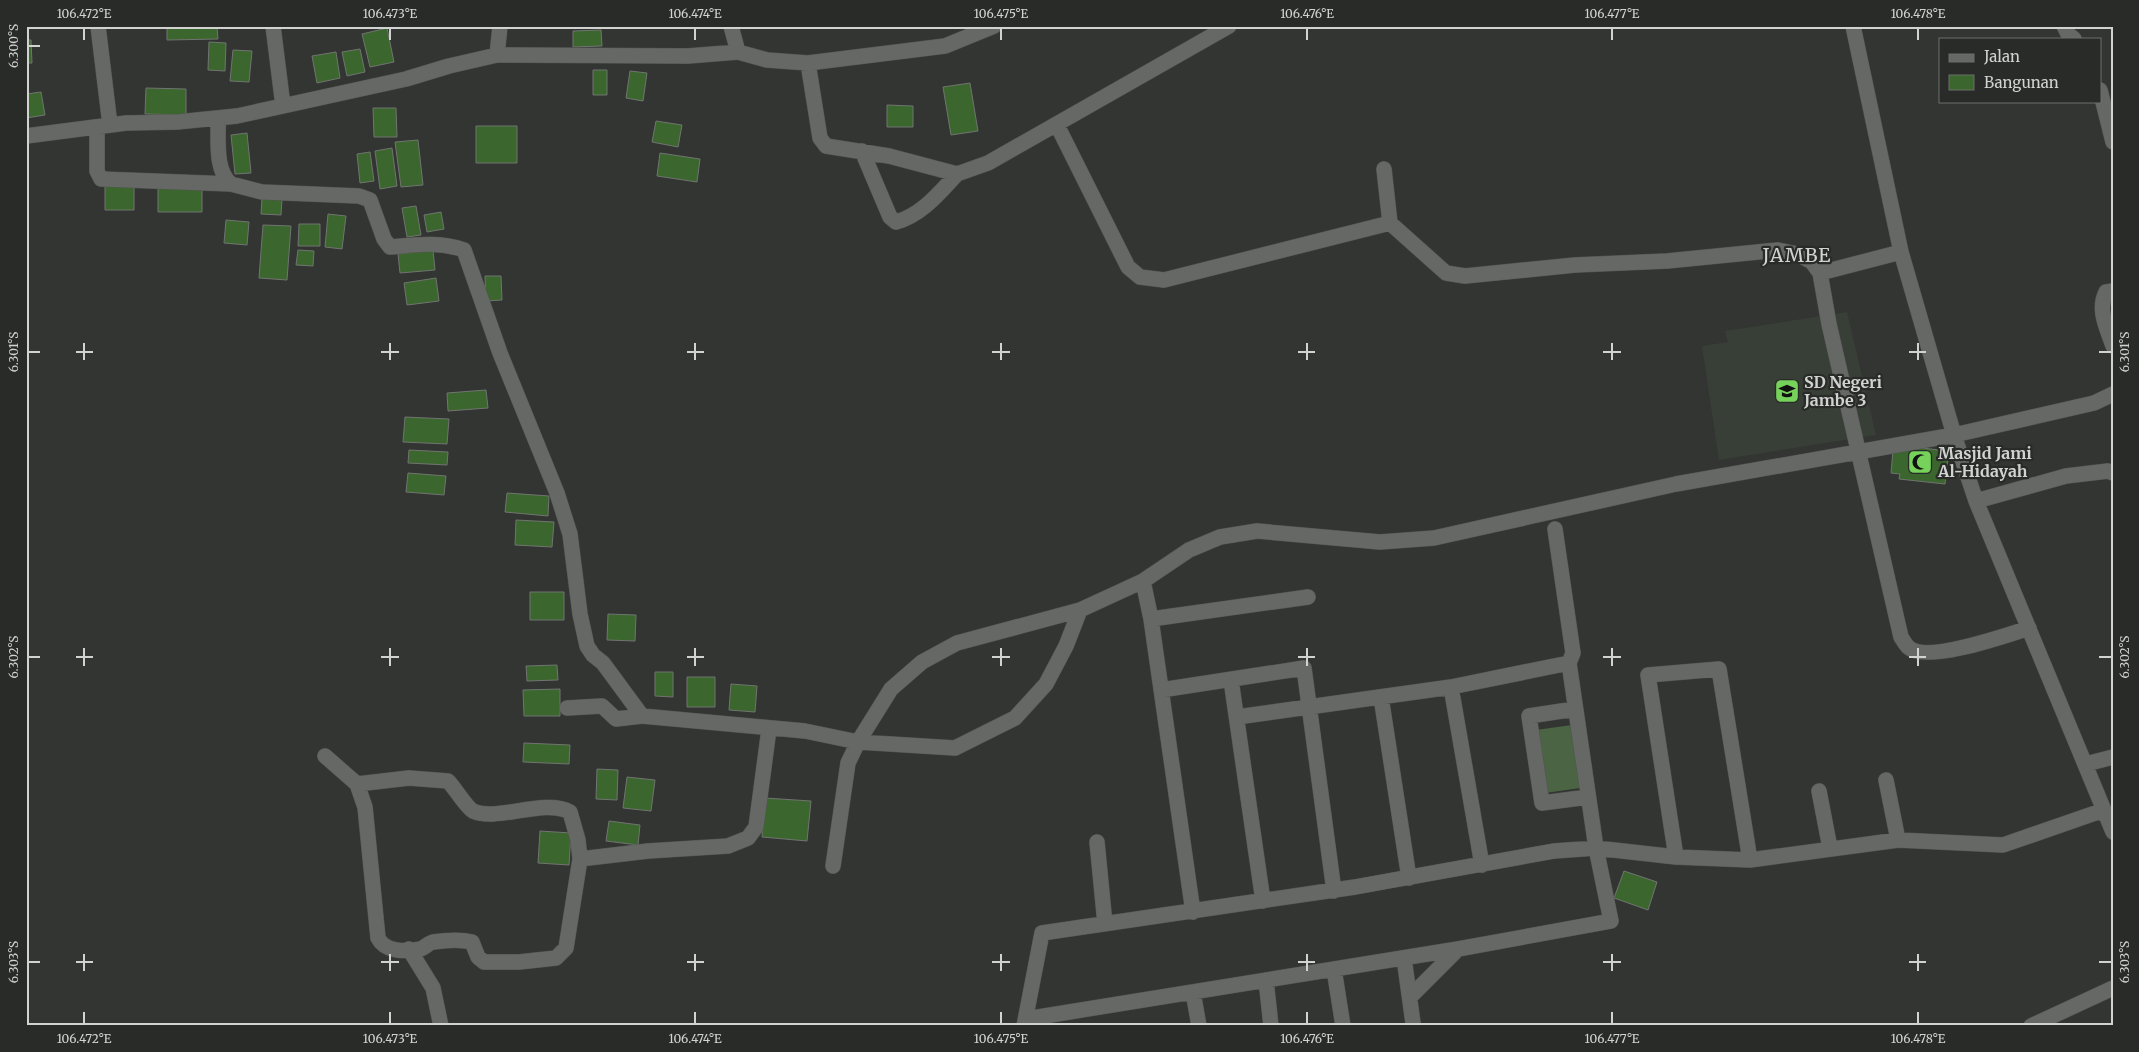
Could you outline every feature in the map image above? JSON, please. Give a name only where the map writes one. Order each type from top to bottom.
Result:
[{"type":"street","points":[[98,26],[103,126],[97,170],[101,179],[231,184],[262,192],[359,196],[370,200],[384,239],[390,246],[452,245],[464,250],[500,353],[557,493],[570,534],[580,614],[587,646],[593,655],[604,663],[642,716]]},
{"type":"street","points":[[273,26],[283,106]]},
{"type":"street","points":[[497,55],[500,26]]},
{"type":"street","points":[[731,26],[738,52]]},
{"type":"street","points":[[26,136],[103,126],[218,118],[406,79],[449,66],[497,55],[688,56],[738,52],[767,60],[808,63],[945,46],[994,26]]},
{"type":"street","points":[[862,151],[890,217],[896,222],[907,219],[932,201],[957,174],[988,163],[1229,26]]},
{"type":"street","points":[[1853,26],[1901,252],[1954,435],[1976,501],[2113,832]]},
{"type":"street","points":[[2064,26],[2068,34],[2073,38]]},
{"type":"street","points":[[808,63],[820,138],[826,146],[890,156],[957,174]]},
{"type":"street","points":[[2102,98],[2113,142]]},
{"type":"street","points":[[218,118],[220,165],[226,180],[231,184]]},
{"type":"street","points":[[1057,125],[1128,267],[1140,277],[1164,280],[1390,223]]},
{"type":"street","points":[[1384,169],[1390,223],[1446,273],[1465,276],[1575,265],[1667,261],[1778,250],[1797,254],[1812,262],[1820,273],[1829,324],[1860,450],[1901,637],[1908,648],[1919,652],[1947,652],[2029,628]]},
{"type":"street","points":[[1820,273],[1901,252]]},
{"type":"street","points":[[2113,291],[2106,292],[2102,300],[2102,311],[2113,346]]},
{"type":"street","points":[[833,866],[848,763],[858,742],[891,689],[922,662],[957,643],[1080,610],[1143,581],[1189,550],[1220,537],[1257,530],[1380,542],[1434,538],[1676,484],[1860,450],[1954,435],[2094,403],[2113,394]]},
{"type":"street","points":[[1976,501],[2066,476],[2108,471],[2113,473]]},
{"type":"street","points":[[1555,529],[1573,653],[1569,663],[1575,709],[1596,848],[1611,921],[1458,950],[1266,980],[1025,1022],[1042,933],[1334,890],[1554,852],[1596,848],[1676,857],[1750,860],[1898,840],[2003,845],[2104,810]]},
{"type":"street","points":[[1143,581],[1151,619],[1193,912]]},
{"type":"street","points":[[1151,619],[1308,597]]},
{"type":"street","points":[[567,708],[602,706],[614,719],[642,716],[806,731],[858,742],[955,748],[1015,718],[1046,684],[1066,646],[1080,610]]},
{"type":"street","points":[[1238,717],[1451,687],[1569,663]]},
{"type":"street","points":[[1161,690],[1304,668],[1334,890]]},
{"type":"street","points":[[1676,857],[1648,675],[1719,668],[1750,860]]},
{"type":"street","points":[[1231,680],[1238,717],[1263,901]]},
{"type":"street","points":[[1451,687],[1482,865]]},
{"type":"street","points":[[1381,697],[1408,878]]},
{"type":"street","points":[[1575,709],[1529,716],[1542,803],[1588,797]]},
{"type":"street","points":[[580,859],[648,850],[728,846],[748,838],[756,827],[769,729]]},
{"type":"street","points":[[325,756],[357,784],[365,807],[378,938],[381,945],[390,950],[409,950],[421,949],[430,942],[464,940],[472,942],[478,957],[484,962],[519,962],[556,958],[566,948],[570,935],[580,859],[578,840],[572,817],[564,809],[481,814],[471,810],[448,781],[409,778],[357,784]]},
{"type":"street","points":[[2086,764],[2113,758]]},
{"type":"street","points":[[1886,780],[1898,840]]},
{"type":"street","points":[[1819,791],[1830,848]]},
{"type":"street","points":[[1097,842],[1105,924]]},
{"type":"street","points":[[409,950],[433,988],[441,1026]]},
{"type":"street","points":[[1410,997],[1458,950]]},
{"type":"street","points":[[1404,958],[1413,1023]]},
{"type":"street","points":[[1334,969],[1343,1026]]},
{"type":"street","points":[[1266,980],[1271,1026]]},
{"type":"street","points":[[2031,1026],[2113,988]]},
{"type":"street","points":[[1194,992],[1199,1026]]},
{"type":"shaded area","name":"SD Negeri Jambe 3","points":[[1847,312],[1876,435],[1719,460],[1702,346],[1728,342],[1725,331]]},
{"type":"green space","points":[[1572,725],[1580,788],[1545,793],[1536,730]]},
{"type":"building","points":[[167,26],[217,26],[218,39],[167,40]]},
{"type":"building","points":[[387,28],[394,62],[370,67],[362,34]]},
{"type":"building","points":[[601,30],[602,46],[573,47],[573,31]]},
{"type":"building","points":[[26,40],[31,40],[32,63],[26,63]]},
{"type":"building","points":[[209,42],[226,43],[225,71],[208,70]]},
{"type":"building","points":[[360,49],[365,72],[347,76],[342,52]]},
{"type":"building","points":[[233,50],[252,51],[249,82],[230,81]]},
{"type":"building","points":[[336,52],[340,78],[317,83],[312,56]]},
{"type":"building","points":[[593,70],[607,70],[607,95],[593,95]]},
{"type":"building","points":[[630,71],[647,73],[643,101],[626,98]]},
{"type":"building","points":[[970,83],[978,131],[951,135],[943,87]]},
{"type":"building","points":[[146,88],[186,89],[186,115],[145,114]]},
{"type":"building","points":[[41,92],[45,115],[26,118],[26,94]]},
{"type":"building","points":[[887,105],[913,106],[913,127],[887,127]]},
{"type":"building","points":[[373,108],[396,108],[397,137],[374,137]]},
{"type":"building","points":[[656,121],[682,125],[678,147],[652,142]]},
{"type":"building","points":[[476,126],[517,126],[517,163],[476,163]]},
{"type":"building","points":[[247,133],[251,173],[235,174],[231,135]]},
{"type":"building","points":[[418,140],[423,185],[401,187],[395,142]]},
{"type":"building","points":[[392,148],[397,186],[380,189],[375,151]]},
{"type":"building","points":[[370,152],[374,181],[360,183],[357,154]]},
{"type":"building","points":[[660,153],[700,159],[697,182],[657,176]]},
{"type":"building","points":[[105,183],[134,183],[134,210],[105,210]]},
{"type":"building","points":[[158,187],[202,187],[202,212],[158,212]]},
{"type":"building","points":[[262,198],[282,199],[281,215],[261,214]]},
{"type":"building","points":[[416,206],[421,235],[407,237],[402,208]]},
{"type":"building","points":[[441,212],[444,229],[427,232],[424,215]]},
{"type":"building","points":[[328,214],[346,216],[342,249],[325,247]]},
{"type":"building","points":[[226,220],[249,222],[247,245],[224,243]]},
{"type":"building","points":[[299,224],[320,224],[320,246],[298,246]]},
{"type":"building","points":[[263,225],[291,226],[287,280],[259,278]]},
{"type":"building","points":[[298,250],[314,251],[313,266],[296,265]]},
{"type":"building","points":[[433,250],[435,270],[400,273],[398,254]]},
{"type":"building","points":[[485,276],[501,276],[502,300],[486,301]]},
{"type":"building","points":[[436,278],[439,301],[407,305],[404,283]]},
{"type":"building","points":[[486,390],[488,408],[448,411],[447,393]]},
{"type":"building","points":[[405,417],[449,419],[447,444],[403,442]]},
{"type":"building","name":"Masjid Jami Al-Hidayah","points":[[1903,446],[1949,451],[1945,484],[1899,479],[1900,474],[1891,473],[1893,450]]},
{"type":"building","points":[[409,450],[448,452],[447,465],[408,463]]},
{"type":"building","points":[[408,473],[446,476],[444,495],[406,492]]},
{"type":"building","points":[[507,493],[549,496],[548,516],[505,512]]},
{"type":"building","points":[[516,520],[554,522],[552,547],[515,545]]},
{"type":"building","points":[[530,592],[564,592],[564,620],[530,620]]},
{"type":"building","points":[[608,614],[636,615],[635,641],[607,640]]},
{"type":"building","points":[[557,665],[558,680],[527,681],[526,666]]},
{"type":"building","points":[[655,672],[673,672],[673,697],[655,696]]},
{"type":"building","points":[[687,677],[715,677],[715,707],[687,707]]},
{"type":"building","points":[[731,684],[757,686],[755,712],[729,710]]},
{"type":"building","points":[[560,689],[560,716],[524,716],[523,690]]},
{"type":"building","points":[[524,743],[570,745],[569,764],[523,762]]},
{"type":"building","points":[[597,769],[618,770],[617,800],[596,799]]},
{"type":"building","points":[[627,777],[655,780],[651,811],[623,808]]},
{"type":"building","points":[[765,798],[811,801],[807,841],[762,837]]},
{"type":"building","points":[[609,821],[640,825],[638,845],[606,841]]},
{"type":"building","points":[[540,831],[571,833],[569,865],[538,863]]},
{"type":"building","points":[[1624,871],[1657,882],[1648,910],[1614,898]]},
{"type":"place","name":"SD Negeri Jambe 3","points":[[1787,391]]},
{"type":"place","name":"Masjid Jami Al-Hidayah","points":[[1920,462]]},
{"type":"district","name":"JAMBE","points":[[1797,255]]}]
